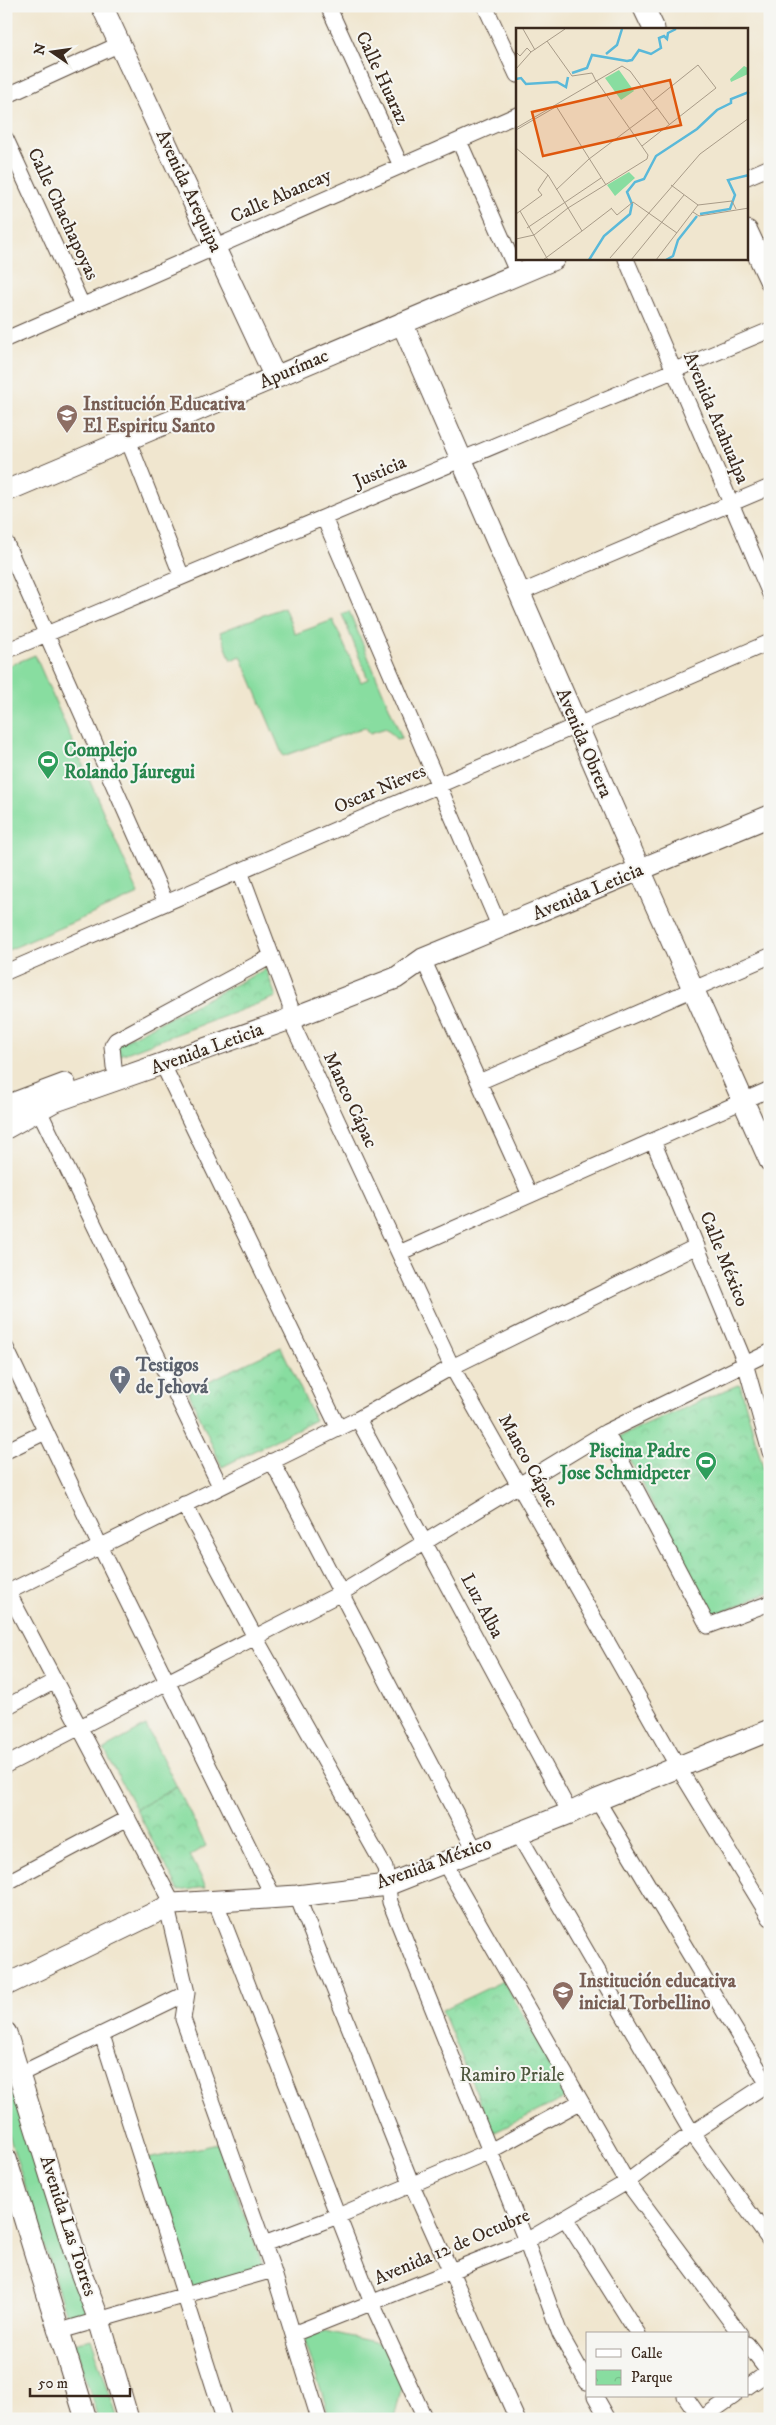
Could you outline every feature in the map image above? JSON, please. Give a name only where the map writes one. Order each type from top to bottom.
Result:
[{"type":"street","name":"Avenida Arequipa","points":[[102,6],[275,377]]},
{"type":"street","name":"Calle Huaraz","points":[[328,6],[401,166]]},
{"type":"street","points":[[486,6],[516,73]]},
{"type":"street","points":[[644,6],[654,28]]},
{"type":"street","points":[[6,96],[120,44]]},
{"type":"street","name":"Calle Abancay","points":[[6,338],[516,115]]},
{"type":"street","name":"Calle Chachapoyas","points":[[6,139],[82,305]]},
{"type":"street","points":[[459,141],[518,274]]},
{"type":"street","points":[[748,177],[770,167]]},
{"type":"street","points":[[748,233],[770,280]]},
{"type":"street","name":"Apurímac","points":[[6,491],[552,260]]},
{"type":"street","name":"Avenida Atahualpa","points":[[626,260],[770,594]]},
{"type":"street","name":"Avenida Obrera","points":[[402,323],[640,870],[770,1161]]},
{"type":"street","name":"Justicia","points":[[6,651],[770,330]]},
{"type":"street","points":[[128,440],[182,577]]},
{"type":"street","points":[[520,593],[770,487]]},
{"type":"street","points":[[324,518],[500,928]]},
{"type":"street","points":[[6,543],[166,903]]},
{"type":"street","name":"Oscar Nieves","points":[[6,972],[770,642]]},
{"type":"street","name":"Avenida Leticia","points":[[8,1113],[114,1067],[396,978],[415,964],[770,816]]},
{"type":"street","name":"Manco Cápac","points":[[240,871],[272,956],[290,1012],[452,1367],[678,1767],[770,1918]]},
{"type":"street","points":[[114,1067],[112,1046],[116,1040],[272,956]]},
{"type":"street","points":[[479,1082],[770,956]]},
{"type":"street","points":[[415,964],[479,1082],[530,1195]]},
{"type":"street","name":"Avenida Leticia","points":[[35,1102],[53,1102],[163,1065],[290,1012]]},
{"type":"street","points":[[163,1065],[338,1427]]},
{"type":"street","points":[[399,1253],[770,1090]]},
{"type":"street","points":[[35,1102],[220,1486]]},
{"type":"street","name":"Calle México","points":[[653,1141],[745,1363],[770,1452]]},
{"type":"street","points":[[319,2419],[273,2270],[183,2019],[187,1993],[170,1906],[128,1818],[7,1593],[338,1427],[358,1419],[452,1367],[696,1246]]},
{"type":"street","points":[[6,1348],[100,1546],[169,1682],[274,1898]]},
{"type":"street","points":[[6,1765],[341,1593],[606,1432],[770,1352]]},
{"type":"street","name":"Luz Alba","points":[[358,1419],[570,1813]]},
{"type":"street","points":[[6,1451],[46,1432]]},
{"type":"street","points":[[606,1432],[708,1626],[770,1603]]},
{"type":"street","points":[[272,1461],[475,1850]]},
{"type":"street","points":[[184,1504],[384,1868],[390,1902],[526,2241],[560,2334],[586,2380]]},
{"type":"street","points":[[6,1707],[55,1681]]},
{"type":"street","name":"Avenida México","points":[[6,1985],[170,1906],[297,1896],[387,1884],[570,1813],[596,1800],[770,1730]]},
{"type":"street","points":[[596,1800],[769,2085]]},
{"type":"street","points":[[6,1883],[128,1818]]},
{"type":"street","points":[[517,1832],[692,2133],[770,2241]]},
{"type":"street","points":[[444,1862],[627,2182],[739,2332]]},
{"type":"street","points":[[297,1896],[412,2185],[517,2419]]},
{"type":"street","points":[[216,1903],[372,2304],[425,2419]]},
{"type":"street","points":[[20,2074],[187,1993]]},
{"type":"street","name":"Avenida Las Torres","points":[[6,2033],[80,2270],[99,2320],[128,2419]]},
{"type":"street","points":[[102,2035],[224,2419]]},
{"type":"street","name":"Avenida 12 de Octubre","points":[[293,2334],[450,2273],[526,2241],[627,2182],[692,2133],[769,2085]]},
{"type":"street","points":[[264,2244],[338,2216],[490,2151],[580,2102]]},
{"type":"street","name":"Avenida Las Torres","points":[[6,2159],[13,2201],[60,2331],[86,2419]]},
{"type":"street","points":[[565,2218],[637,2332]]},
{"type":"street","points":[[60,2331],[273,2270]]},
{"type":"street","points":[[748,2345],[769,2373],[748,2386]]},
{"type":"street","points":[[596,2398],[608,2419]]},
{"type":"street","points":[[685,2398],[701,2419],[731,2398]]},
{"type":"green space","points":[[284,607],[295,634],[333,620],[361,682],[368,679],[342,614],[349,611],[402,738],[396,739],[386,728],[370,733],[365,727],[283,756],[241,656],[231,660],[220,632]]},
{"type":"green space","name":"Complejo Rolando Jáuregui","points":[[35,655],[139,894],[6,951],[6,667]]},
{"type":"green space","points":[[266,969],[276,997],[118,1056],[117,1044]]},
{"type":"green space","points":[[281,1347],[315,1420],[222,1467],[188,1391]]},
{"type":"green space","points":[[740,1384],[770,1493],[770,1529],[762,1531],[770,1561],[770,1592],[710,1617],[618,1437]]},
{"type":"green space","points":[[146,1726],[177,1787],[136,1809],[104,1749]]},
{"type":"green space","points":[[177,1787],[206,1846],[190,1855],[206,1887],[179,1891],[136,1809]]},
{"type":"green space","name":"Ramiro Priale","points":[[503,1981],[571,2095],[493,2133],[442,2010]]},
{"type":"green space","points":[[6,2059],[87,2308],[85,2315],[70,2318],[65,2312],[6,2126]]},
{"type":"green space","points":[[218,2144],[264,2268],[187,2289],[147,2159]]},
{"type":"green space","points":[[325,2331],[388,2345],[403,2381],[394,2419],[330,2419],[304,2338]]},
{"type":"green space","points":[[91,2338],[118,2419],[98,2419],[75,2343]]},
{"type":"place","name":"Institución Educativa El Espiritu Santo","points":[[67,434]]},
{"type":"place","name":"Complejo Rolando Jáuregui","points":[[48,780]]},
{"type":"place","name":"Testigos de Jehová","points":[[120,1395]]},
{"type":"place","name":"Piscina Padre Jose Schmidpeter","points":[[706,1481]]},
{"type":"place","name":"Institución educativa inicial Torbellino","points":[[563,2011]]}]
